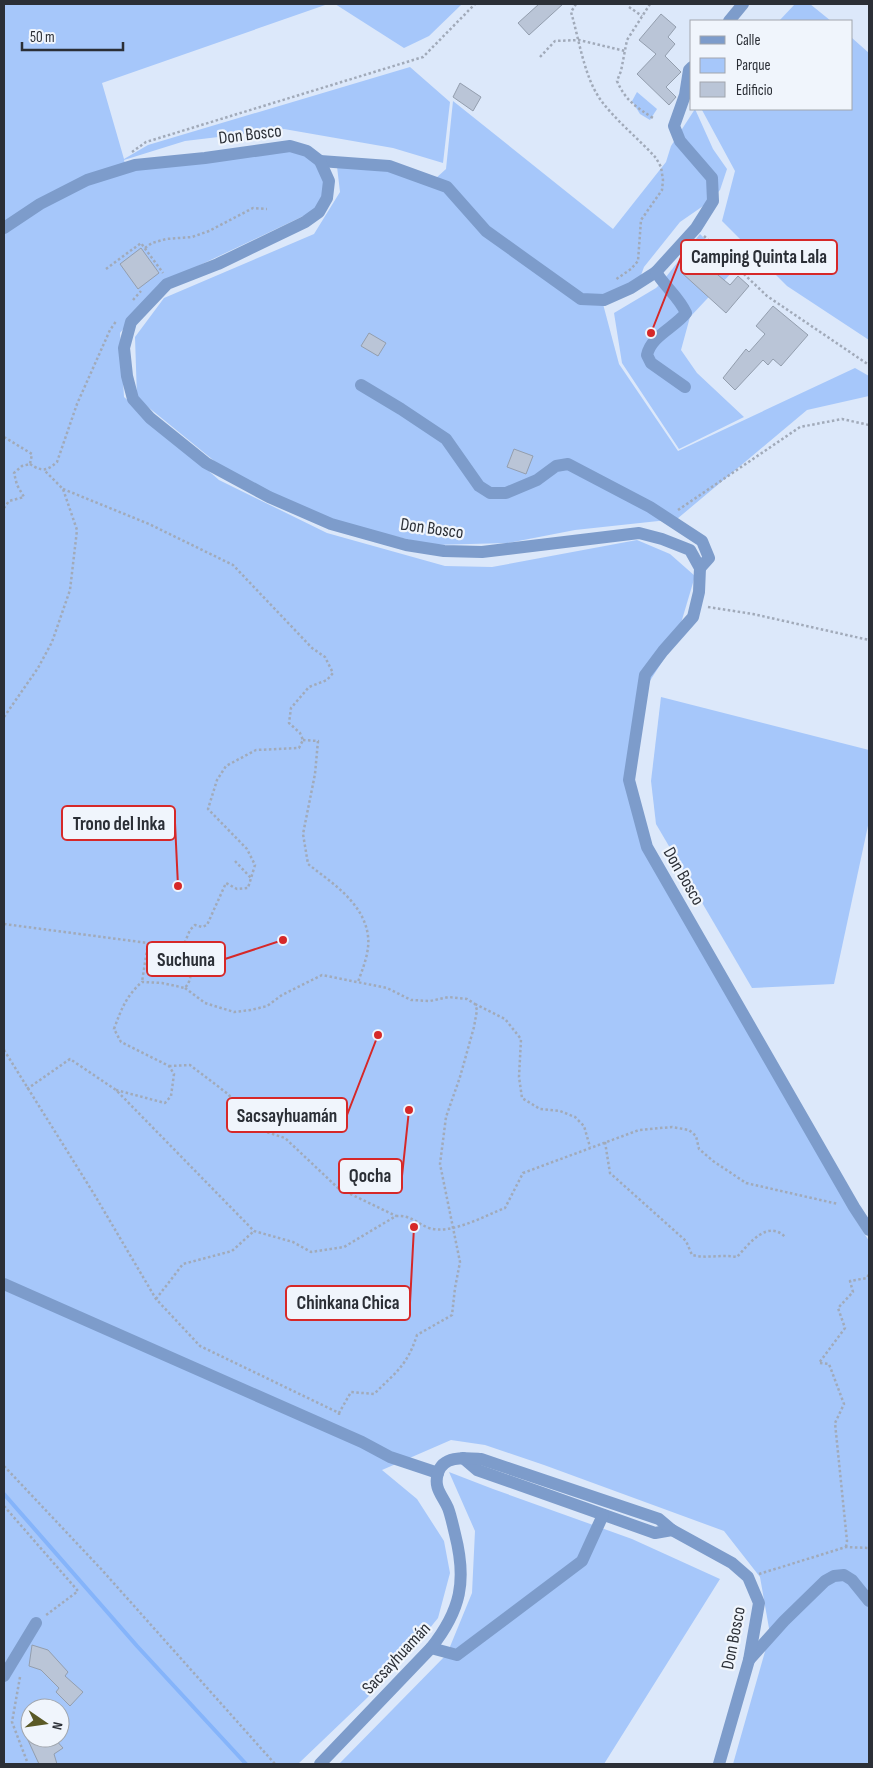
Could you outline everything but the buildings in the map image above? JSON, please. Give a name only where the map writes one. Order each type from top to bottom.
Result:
[{"type":"street","points":[[730,20],[743,4]]},
{"type":"street","points":[[320,160],[389,166],[447,186],[486,231],[581,299],[604,300],[631,288],[656,272],[696,228],[713,202],[712,178],[680,141],[674,126],[686,95],[690,69]]},
{"type":"street","name":"Don Bosco","points":[[4,228],[40,204],[87,180],[135,165],[206,158],[290,146],[307,151],[320,160],[329,181],[327,198],[319,212],[305,222],[218,264],[167,278],[130,322],[124,348],[127,376],[133,399],[150,418],[206,463],[269,497],[331,524],[406,544],[444,550],[482,552],[639,534],[662,538],[690,550],[700,568],[697,605],[693,617],[663,650],[645,675],[630,780],[647,847],[869,1230]]},
{"type":"street","points":[[656,272],[662,282],[681,302],[686,313],[680,321],[654,341],[648,348],[647,355],[651,363],[685,388]]},
{"type":"street","points":[[361,385],[446,439],[479,486],[490,493],[506,493],[537,480],[556,466],[568,464],[650,507],[702,541],[709,558],[700,568]]},
{"type":"street","points":[[4,1284],[338,1431],[390,1457],[438,1473],[444,1463],[453,1459],[463,1458]]},
{"type":"street","name":"Don Bosco","points":[[463,1458],[477,1470],[655,1533],[672,1530]]},
{"type":"street","name":"Don Bosco","points":[[463,1458],[481,1459],[659,1519],[672,1530],[732,1563],[748,1577],[759,1603],[749,1660],[719,1764]]},
{"type":"street","name":"Sacsayhuamán","points":[[320,1764],[431,1648],[446,1629],[460,1593],[461,1558],[448,1508],[437,1488],[438,1473]]},
{"type":"street","points":[[431,1648],[457,1655],[582,1561],[603,1515]]},
{"type":"street","points":[[749,1660],[784,1620],[825,1581],[834,1576],[844,1576],[852,1580],[869,1601]]},
{"type":"street","points":[[4,1676],[36,1623]]},
{"type":"path","points":[[131,152],[146,142],[423,57],[475,4]]},
{"type":"path","points":[[576,4],[571,12],[592,82],[600,98],[656,158],[661,167],[663,180],[662,190],[640,220],[638,261],[632,269],[611,282]]},
{"type":"path","points":[[650,4],[627,40],[621,71],[617,81],[623,95],[641,111],[653,118]]},
{"type":"path","points":[[629,7],[642,16]]},
{"type":"path","points":[[540,57],[555,42],[579,40],[625,50]]},
{"type":"path","points":[[145,248],[152,243],[166,239],[192,237],[209,231],[253,208],[267,209]]},
{"type":"path","points":[[696,228],[767,296],[869,365]]},
{"type":"path","points":[[106,270],[141,243],[167,278]]},
{"type":"path","points":[[157,279],[167,278]]},
{"type":"path","points":[[131,302],[143,290]]},
{"type":"path","points":[[4,508],[10,501],[24,497],[17,485],[14,473],[22,466],[30,464],[44,470],[57,462],[84,390],[110,330],[120,316]]},
{"type":"path","points":[[668,520],[681,507],[800,427],[842,419],[869,425]]},
{"type":"path","points":[[4,437],[32,454],[30,464]]},
{"type":"path","points":[[44,470],[63,489],[149,524],[233,565],[312,648],[324,658],[333,673],[327,680],[309,687],[291,708],[289,723],[300,733],[303,740],[299,748],[256,750],[226,766],[217,780],[208,808],[247,849],[254,865],[248,888],[237,890],[226,883],[207,925],[202,927],[195,925],[190,930],[179,956],[191,973],[191,981],[185,988]]},
{"type":"path","points":[[4,717],[38,668],[52,642],[70,590],[77,530],[63,489]]},
{"type":"path","points":[[697,605],[753,614],[869,640]]},
{"type":"path","points":[[303,740],[318,741],[315,774],[303,834],[308,864],[344,892],[363,917],[368,938],[364,963],[358,982]]},
{"type":"path","points":[[235,861],[251,878]]},
{"type":"path","points":[[4,924],[148,942],[142,982],[132,991],[123,1005],[114,1029],[121,1042],[169,1066],[190,1065],[228,1094],[257,1129],[285,1138],[338,1188],[396,1216],[406,1216],[430,1228],[452,1229],[505,1208],[523,1173],[639,1130],[672,1127],[689,1130],[696,1136],[699,1149],[713,1161],[746,1183],[854,1207]]},
{"type":"path","points":[[142,982],[162,983],[185,988],[205,1002],[234,1012],[267,1006],[282,995],[322,975],[387,988],[411,1000],[430,1000],[449,996],[467,999],[505,1019],[521,1039],[519,1077],[522,1098],[540,1109],[560,1111],[575,1118],[584,1126],[591,1148]]},
{"type":"path","points":[[338,1431],[339,1413],[351,1392],[374,1394],[402,1368],[412,1351],[417,1335],[452,1315],[460,1262],[440,1164],[446,1117],[474,1027],[477,1010],[474,1004]]},
{"type":"path","points":[[4,1050],[94,1194],[156,1299],[200,1346],[339,1413]]},
{"type":"path","points":[[27,1088],[70,1059],[116,1090],[254,1231],[293,1242],[311,1252],[344,1247],[396,1216]]},
{"type":"path","points":[[116,1090],[165,1103],[171,1096],[174,1074],[169,1066]]},
{"type":"path","points":[[605,1142],[610,1173],[686,1241],[692,1255],[704,1258],[716,1255],[738,1257],[753,1238],[767,1231],[782,1233],[786,1238]]},
{"type":"path","points":[[156,1299],[183,1264],[232,1251],[254,1231]]},
{"type":"path","points":[[846,1547],[847,1541],[835,1423],[844,1404],[829,1364],[819,1363],[845,1328],[838,1308],[854,1292],[850,1281],[866,1278],[869,1274]]},
{"type":"path","points":[[4,1466],[102,1570],[274,1764]]},
{"type":"path","points":[[4,1506],[78,1591],[36,1623]]},
{"type":"path","points":[[748,1577],[846,1547],[869,1548]]},
{"type":"path","points":[[21,1673],[12,1722],[28,1764]]},
{"type":"green space","points":[[4,4],[328,4],[102,83],[124,159],[148,145],[410,67],[450,102],[443,163],[393,148],[284,129],[185,141],[124,160],[127,170],[290,146],[316,151],[329,181],[316,210],[158,285],[120,333],[124,397],[219,480],[327,533],[445,566],[492,567],[637,540],[670,554],[695,576],[676,640],[639,698],[628,780],[646,848],[869,1241],[869,1764],[733,1764],[770,1634],[760,1577],[724,1531],[485,1445],[451,1440],[382,1470],[417,1499],[444,1541],[450,1573],[438,1618],[413,1649],[367,1698],[298,1764],[4,1764]]},
{"type":"green space","points":[[335,4],[462,4],[429,36],[404,48]]},
{"type":"green space","points":[[795,4],[810,4],[830,20],[780,20]]},
{"type":"green space","points":[[853,39],[869,53],[869,340],[787,286],[722,221],[735,171],[702,110],[853,110]]},
{"type":"green space","points":[[637,92],[657,109],[650,120],[640,114],[632,101]]},
{"type":"green space","points":[[453,101],[613,229],[666,162],[671,146],[695,110],[713,149],[727,169],[720,190],[706,204],[680,222],[644,267],[637,286],[603,304],[619,364],[678,451],[855,368],[869,376],[869,396],[807,410],[677,519],[575,530],[508,543],[432,545],[351,526],[291,503],[218,464],[137,398],[135,337],[164,298],[314,234],[340,192],[336,158],[435,179],[446,169]]},
{"type":"green space","points":[[700,234],[735,269],[690,317],[681,350],[697,373],[744,417],[679,449],[622,363],[614,313],[656,288]]},
{"type":"green space","points":[[661,697],[869,750],[869,821],[834,984],[752,988],[656,824],[651,781]]},
{"type":"green space","points":[[449,1472],[632,1539],[720,1579],[604,1764],[339,1764],[447,1654],[472,1593],[475,1531]]},
{"type":"waterway","points":[[4,1494],[137,1646],[246,1764]]},
{"type":"place","name":"Camping Quinta Lala","points":[[651,333]]},
{"type":"place","name":"Trono del Inka","points":[[178,886]]},
{"type":"place","name":"Suchuna","points":[[283,940]]},
{"type":"place","name":"Sacsayhuamán","points":[[378,1035]]},
{"type":"place","name":"Qocha","points":[[409,1110]]},
{"type":"place","name":"Chinkana Chica","points":[[414,1227]]}]
